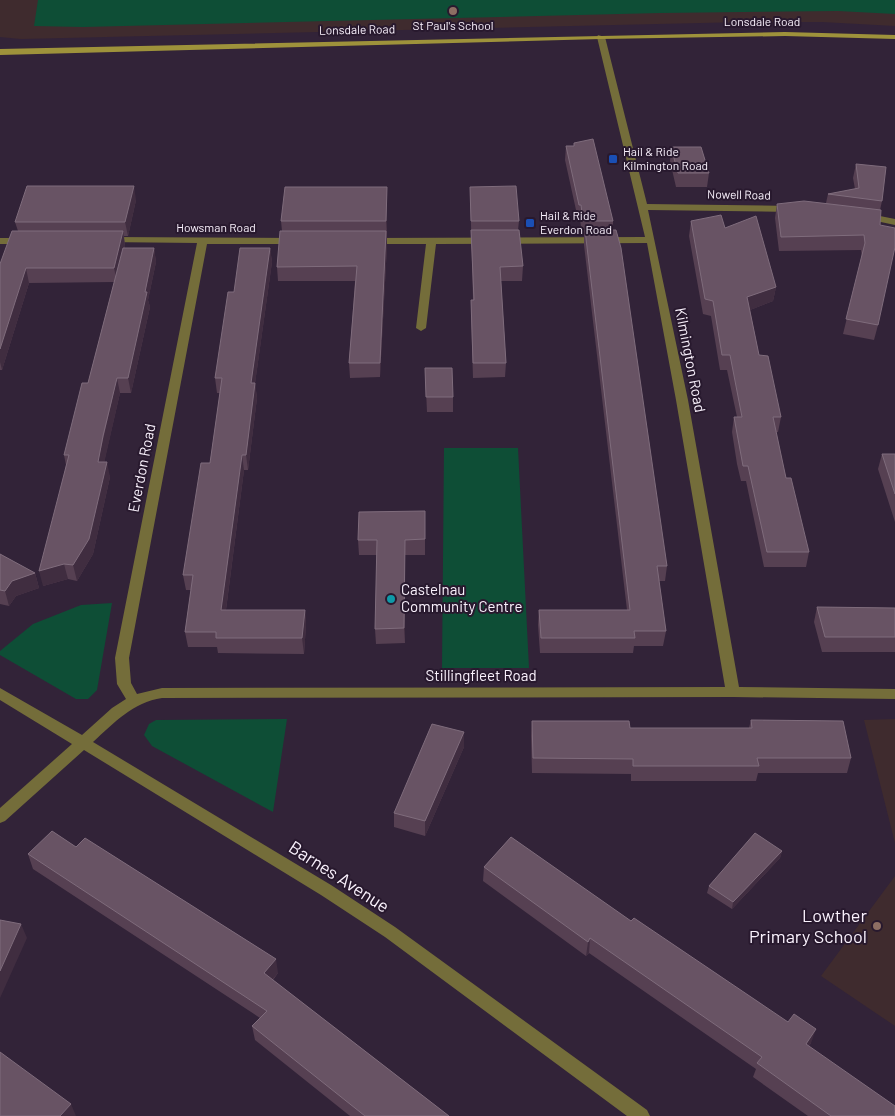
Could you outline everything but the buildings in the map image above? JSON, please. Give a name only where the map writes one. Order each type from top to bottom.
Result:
[{"type":"main road","name":"Lonsdale Road","points":[[0,52],[601,37],[785,34],[895,37]]},
{"type":"street","name":"Kilmington Road","points":[[601,37],[651,240],[682,400],[733,692]]},
{"type":"street","name":"Nowell Road","points":[[643,207],[802,209]]},
{"type":"street","points":[[856,215],[895,222]]},
{"type":"street","name":"Howsman Road","points":[[96,240],[302,241]]},
{"type":"street","name":"Everdon Road","points":[[134,700],[124,684],[122,658],[203,240]]},
{"type":"street","points":[[362,241],[651,240]]},
{"type":"street","points":[[0,241],[39,241]]},
{"type":"street","points":[[421,328],[431,242]]},
{"type":"street","name":"Stillingfleet Road","points":[[0,817],[117,712],[134,700],[148,695],[171,693],[733,692],[895,694]]},
{"type":"street","name":"Barnes Avenue","points":[[0,693],[85,742],[326,890],[390,932],[641,1116]]},
{"type":"shaded area","name":"St Paul's School","points":[[0,0],[895,0],[895,26],[822,22],[744,22],[21,39],[0,37]]},
{"type":"shaded area","points":[[895,719],[895,843],[864,720]]},
{"type":"shaded area","name":"Lowther Primary School","points":[[895,876],[895,1026],[821,976]]},
{"type":"green space","name":"St Paul's School","points":[[38,0],[895,0],[895,14],[838,11],[660,13],[83,27],[34,26]]},
{"type":"green space","points":[[444,448],[518,448],[529,668],[442,668]]},
{"type":"green space","points":[[112,603],[97,690],[88,699],[76,699],[0,655],[0,651],[33,624],[81,605]]},
{"type":"green space","points":[[287,719],[273,812],[152,746],[144,735],[149,724],[156,720]]},
{"type":"place","name":"St Paul's School","points":[[453,11]]},
{"type":"place","name":"Hail & Ride Kilmington Road","points":[[613,159]]},
{"type":"place","name":"Hail & Ride Everdon Road","points":[[530,223]]},
{"type":"place","name":"Castelnau Community Centre","points":[[391,599]]},
{"type":"place","name":"Lowther Primary School","points":[[877,926]]}]
